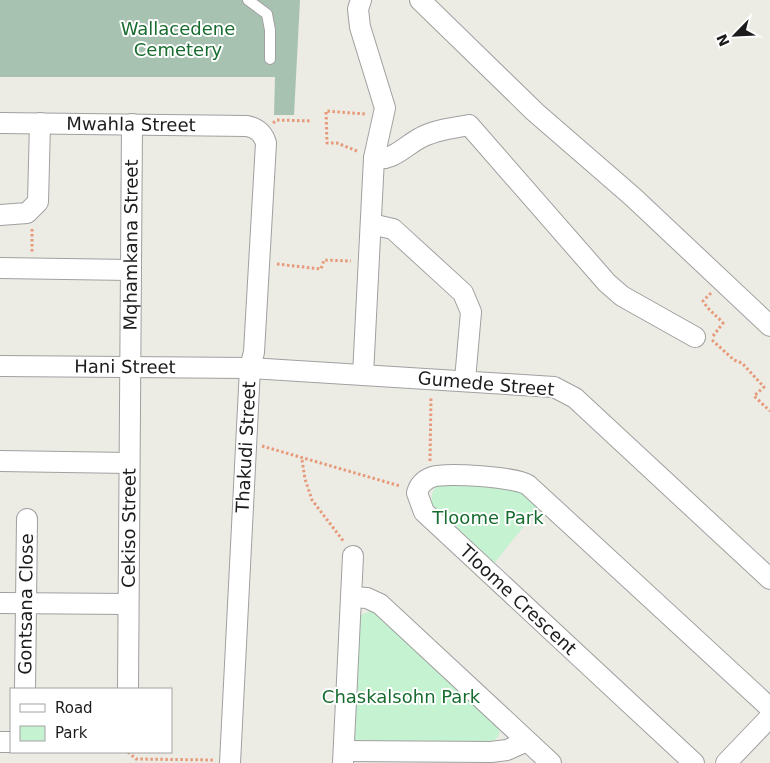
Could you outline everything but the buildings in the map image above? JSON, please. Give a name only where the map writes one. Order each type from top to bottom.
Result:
[{"type":"street","points":[[361,0],[358,9],[360,27],[384,99],[385,108],[374,158],[363,375]]},
{"type":"street","points":[[420,0],[535,112],[633,197],[770,326]]},
{"type":"street","name":"Mwahla Street","points":[[0,123],[247,126],[261,132]]},
{"type":"street","points":[[0,215],[23,215],[32,211],[39,196],[40,124]]},
{"type":"street","name":"Mqhamkana Street","points":[[130,367],[132,124]]},
{"type":"street","points":[[374,158],[386,159],[430,133],[469,125],[607,283],[629,300],[703,338]]},
{"type":"street","name":"Thakudi Street","points":[[230,761],[250,368],[254,352],[266,143],[261,132]]},
{"type":"street","points":[[371,224],[393,229],[459,287],[467,298],[470,312],[465,380]]},
{"type":"street","points":[[0,268],[130,270]]},
{"type":"street","name":"Hani Street","points":[[0,366],[250,368]]},
{"type":"street","name":"Cekiso Street","points":[[128,688],[130,367]]},
{"type":"street","name":"Gumede Street","points":[[250,368],[548,386],[568,393],[770,579]]},
{"type":"street","points":[[0,461],[129,462]]},
{"type":"street","points":[[417,493],[422,483],[437,475],[513,479],[528,485],[770,708]]},
{"type":"street","name":"Tloome Crescent","points":[[417,493],[417,500],[424,512],[694,763]]},
{"type":"street","name":"Gontsana Close","points":[[25,688],[27,519]]},
{"type":"street","points":[[353,556],[343,757],[491,752],[508,750],[527,741]]},
{"type":"street","points":[[352,597],[367,598],[380,604],[551,763]]},
{"type":"street","points":[[0,603],[128,604]]},
{"type":"street","points":[[726,763],[770,717]]},
{"type":"lane","points":[[248,0],[266,14],[270,30],[270,59]]},
{"type":"path","points":[[367,114],[326,111],[327,143],[337,143],[374,158]]},
{"type":"path","points":[[261,132],[277,120],[312,121]]},
{"type":"path","points":[[32,211],[32,268]]},
{"type":"path","points":[[259,261],[321,270],[324,260],[369,262]]},
{"type":"path","points":[[723,283],[702,301],[707,309],[714,312],[723,323],[703,338],[734,360],[742,363],[764,386],[754,396],[770,411]]},
{"type":"path","points":[[430,467],[432,389]]},
{"type":"path","points":[[246,445],[260,446],[302,460],[392,482],[417,493]]},
{"type":"path","points":[[302,460],[305,479],[312,500],[330,521],[353,556]]},
{"type":"path","points":[[129,753],[136,759],[230,761]]},
{"type":"green space","name":"Wallacedene Cemetery","points":[[0,0],[300,0],[294,115],[274,115],[275,77],[0,77]]},
{"type":"green space","name":"Tloome Park","points":[[445,482],[518,489],[541,505],[492,566],[435,512],[432,494],[436,487]]},
{"type":"green space","name":"Chaskalsohn Park","points":[[373,610],[500,726],[499,735],[492,744],[356,741],[353,737],[359,616]]}]
